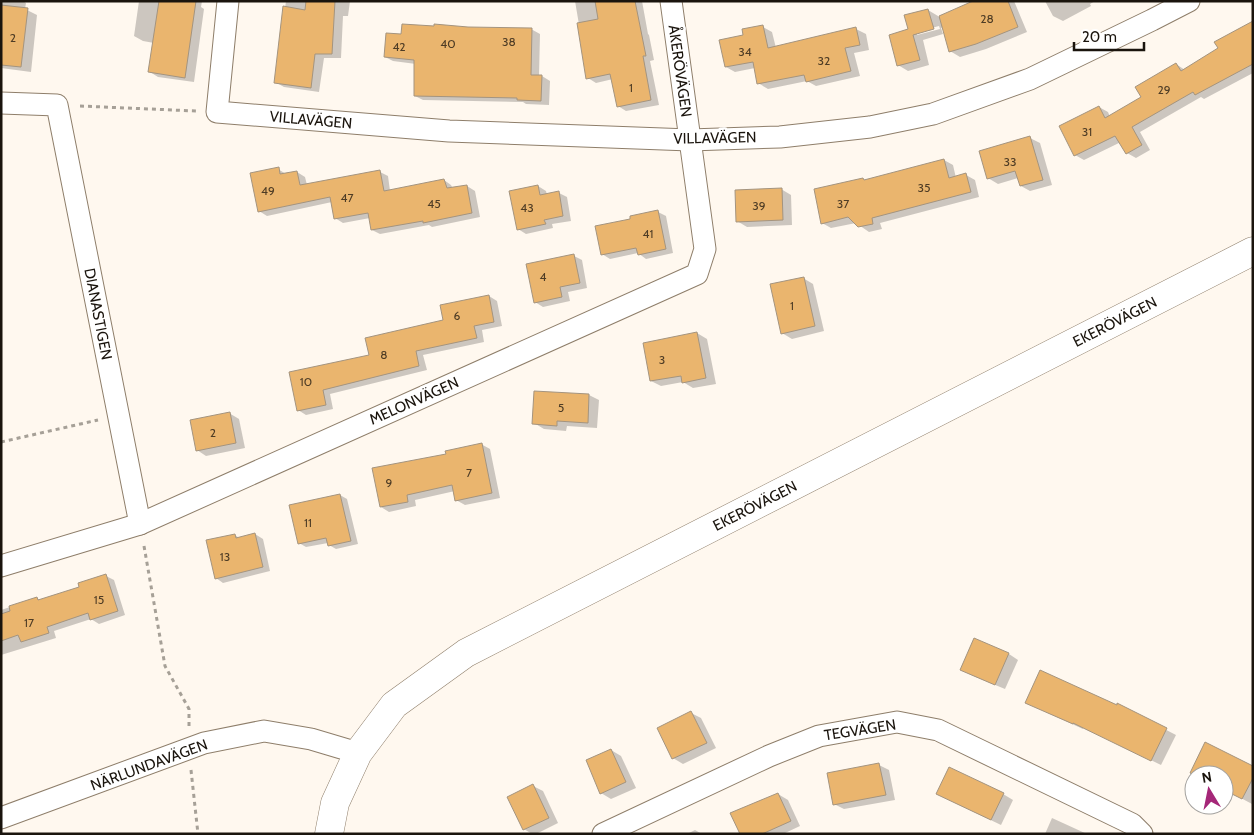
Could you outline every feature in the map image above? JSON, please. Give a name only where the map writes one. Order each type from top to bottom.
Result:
[{"type":"main road","name":"EKERÖVÄGEN","points":[[329,834],[335,802],[358,753],[394,705],[466,653],[1253,252]]},
{"type":"street","points":[[217,112],[228,1]]},
{"type":"street","name":"ÅKERÖVÄGEN","points":[[671,1],[690,140]]},
{"type":"street","name":"VILLAVÄGEN","points":[[217,112],[449,131],[690,140],[780,137],[870,127],[933,114],[1030,79],[1189,1]]},
{"type":"street","points":[[1,103],[57,105]]},
{"type":"street","name":"DIANASTIGEN","points":[[57,105],[140,524]]},
{"type":"street","name":"MELONVÄGEN","points":[[1,566],[140,524],[697,274],[704,249],[690,140]]},
{"type":"street","name":"TEGVÄGEN","points":[[604,834],[769,756],[819,736],[898,722],[938,730],[1132,824],[1142,834]]},
{"type":"street","name":"NÄRLUNDAVÄGEN","points":[[1,818],[204,743],[264,731],[310,740],[358,753]]},
{"type":"path","points":[[57,105],[217,112]]},
{"type":"path","points":[[1,442],[118,415]]},
{"type":"path","points":[[140,524],[165,666],[189,709],[188,749],[198,834]]},
{"type":"building","points":[[159,1],[196,1],[185,78],[148,72]]},
{"type":"building","points":[[306,1],[335,1],[332,54],[315,54],[311,88],[274,83],[283,6],[305,10]]},
{"type":"building","points":[[595,1],[635,1],[646,56],[643,56],[651,100],[617,107],[610,74],[586,79],[577,23],[598,19]]},
{"type":"building","points":[[973,1],[1008,1],[1018,27],[976,44],[949,52],[939,16]]},
{"type":"building","points":[[1,5],[28,8],[21,67],[1,65]]},
{"type":"building","points":[[928,9],[934,29],[913,35],[920,60],[897,66],[889,35],[908,29],[904,15]]},
{"type":"building","points":[[1253,21],[1253,64],[1195,95],[1193,92],[1132,127],[1142,145],[1126,154],[1115,136],[1074,156],[1059,126],[1099,106],[1105,118],[1141,97],[1135,87],[1176,63],[1181,71],[1218,48],[1214,42]]},
{"type":"building","points":[[402,24],[532,28],[531,75],[542,75],[541,101],[517,100],[517,98],[414,96],[414,60],[384,57],[386,33],[401,34]]},
{"type":"building","points":[[763,25],[768,48],[856,27],[860,45],[845,48],[851,71],[806,82],[804,75],[757,84],[753,62],[725,67],[719,40],[743,35],[742,29]]},
{"type":"building","points":[[1030,136],[1043,180],[1020,186],[1015,171],[987,179],[979,151]]},
{"type":"building","points":[[944,159],[949,178],[966,173],[971,192],[872,218],[873,224],[858,227],[848,217],[821,224],[814,189],[863,178],[864,180]]},
{"type":"building","points":[[279,167],[280,174],[297,171],[300,185],[380,170],[384,191],[444,179],[447,188],[467,185],[472,213],[423,223],[423,221],[371,230],[368,213],[334,219],[330,197],[258,212],[250,173]]},
{"type":"building","points":[[538,185],[540,195],[559,191],[563,216],[544,220],[546,224],[517,230],[509,191]]},
{"type":"building","points":[[782,188],[783,220],[736,222],[735,190]]},
{"type":"building","points":[[658,210],[666,249],[638,255],[636,248],[601,255],[595,226],[630,219],[630,216]]},
{"type":"building","points":[[574,254],[580,283],[560,287],[562,297],[534,303],[526,264]]},
{"type":"building","points":[[804,277],[815,326],[781,334],[770,284]]},
{"type":"building","points":[[489,295],[494,322],[474,326],[477,338],[416,351],[419,366],[323,390],[326,405],[297,411],[289,372],[369,355],[365,338],[443,320],[440,305]]},
{"type":"building","points":[[697,332],[706,378],[682,383],[681,376],[650,381],[643,343]]},
{"type":"building","points":[[534,391],[589,394],[588,423],[557,421],[557,426],[532,424]]},
{"type":"building","points":[[230,412],[236,443],[196,451],[190,420]]},
{"type":"building","points":[[482,443],[492,493],[455,501],[452,485],[407,495],[408,502],[380,507],[372,468],[446,454],[445,451]]},
{"type":"building","points":[[340,494],[351,541],[328,546],[326,538],[298,544],[289,505]]},
{"type":"building","points":[[255,533],[263,567],[215,579],[206,540],[235,534],[236,538]]},
{"type":"building","points":[[106,574],[118,611],[90,620],[88,613],[47,627],[49,633],[21,642],[18,635],[1,641],[1,614],[10,611],[9,606],[37,597],[38,600],[79,587],[78,583]]},
{"type":"building","points":[[974,638],[1009,653],[995,685],[960,670]]},
{"type":"building","points":[[1040,670],[1117,705],[1117,703],[1167,728],[1151,761],[1073,723],[1025,703]]},
{"type":"building","points":[[691,711],[707,743],[672,759],[657,728]]},
{"type":"building","points":[[1205,742],[1253,766],[1253,778],[1242,799],[1234,795],[1234,765],[1194,765]]},
{"type":"building","points":[[611,749],[626,782],[600,794],[586,760]]},
{"type":"building","points":[[879,763],[886,795],[833,805],[827,773]]},
{"type":"building","points":[[949,767],[1004,793],[991,820],[936,794]]},
{"type":"building","points":[[533,784],[549,818],[523,830],[507,797]]},
{"type":"building","points":[[778,793],[791,821],[762,834],[740,834],[730,813]]}]
